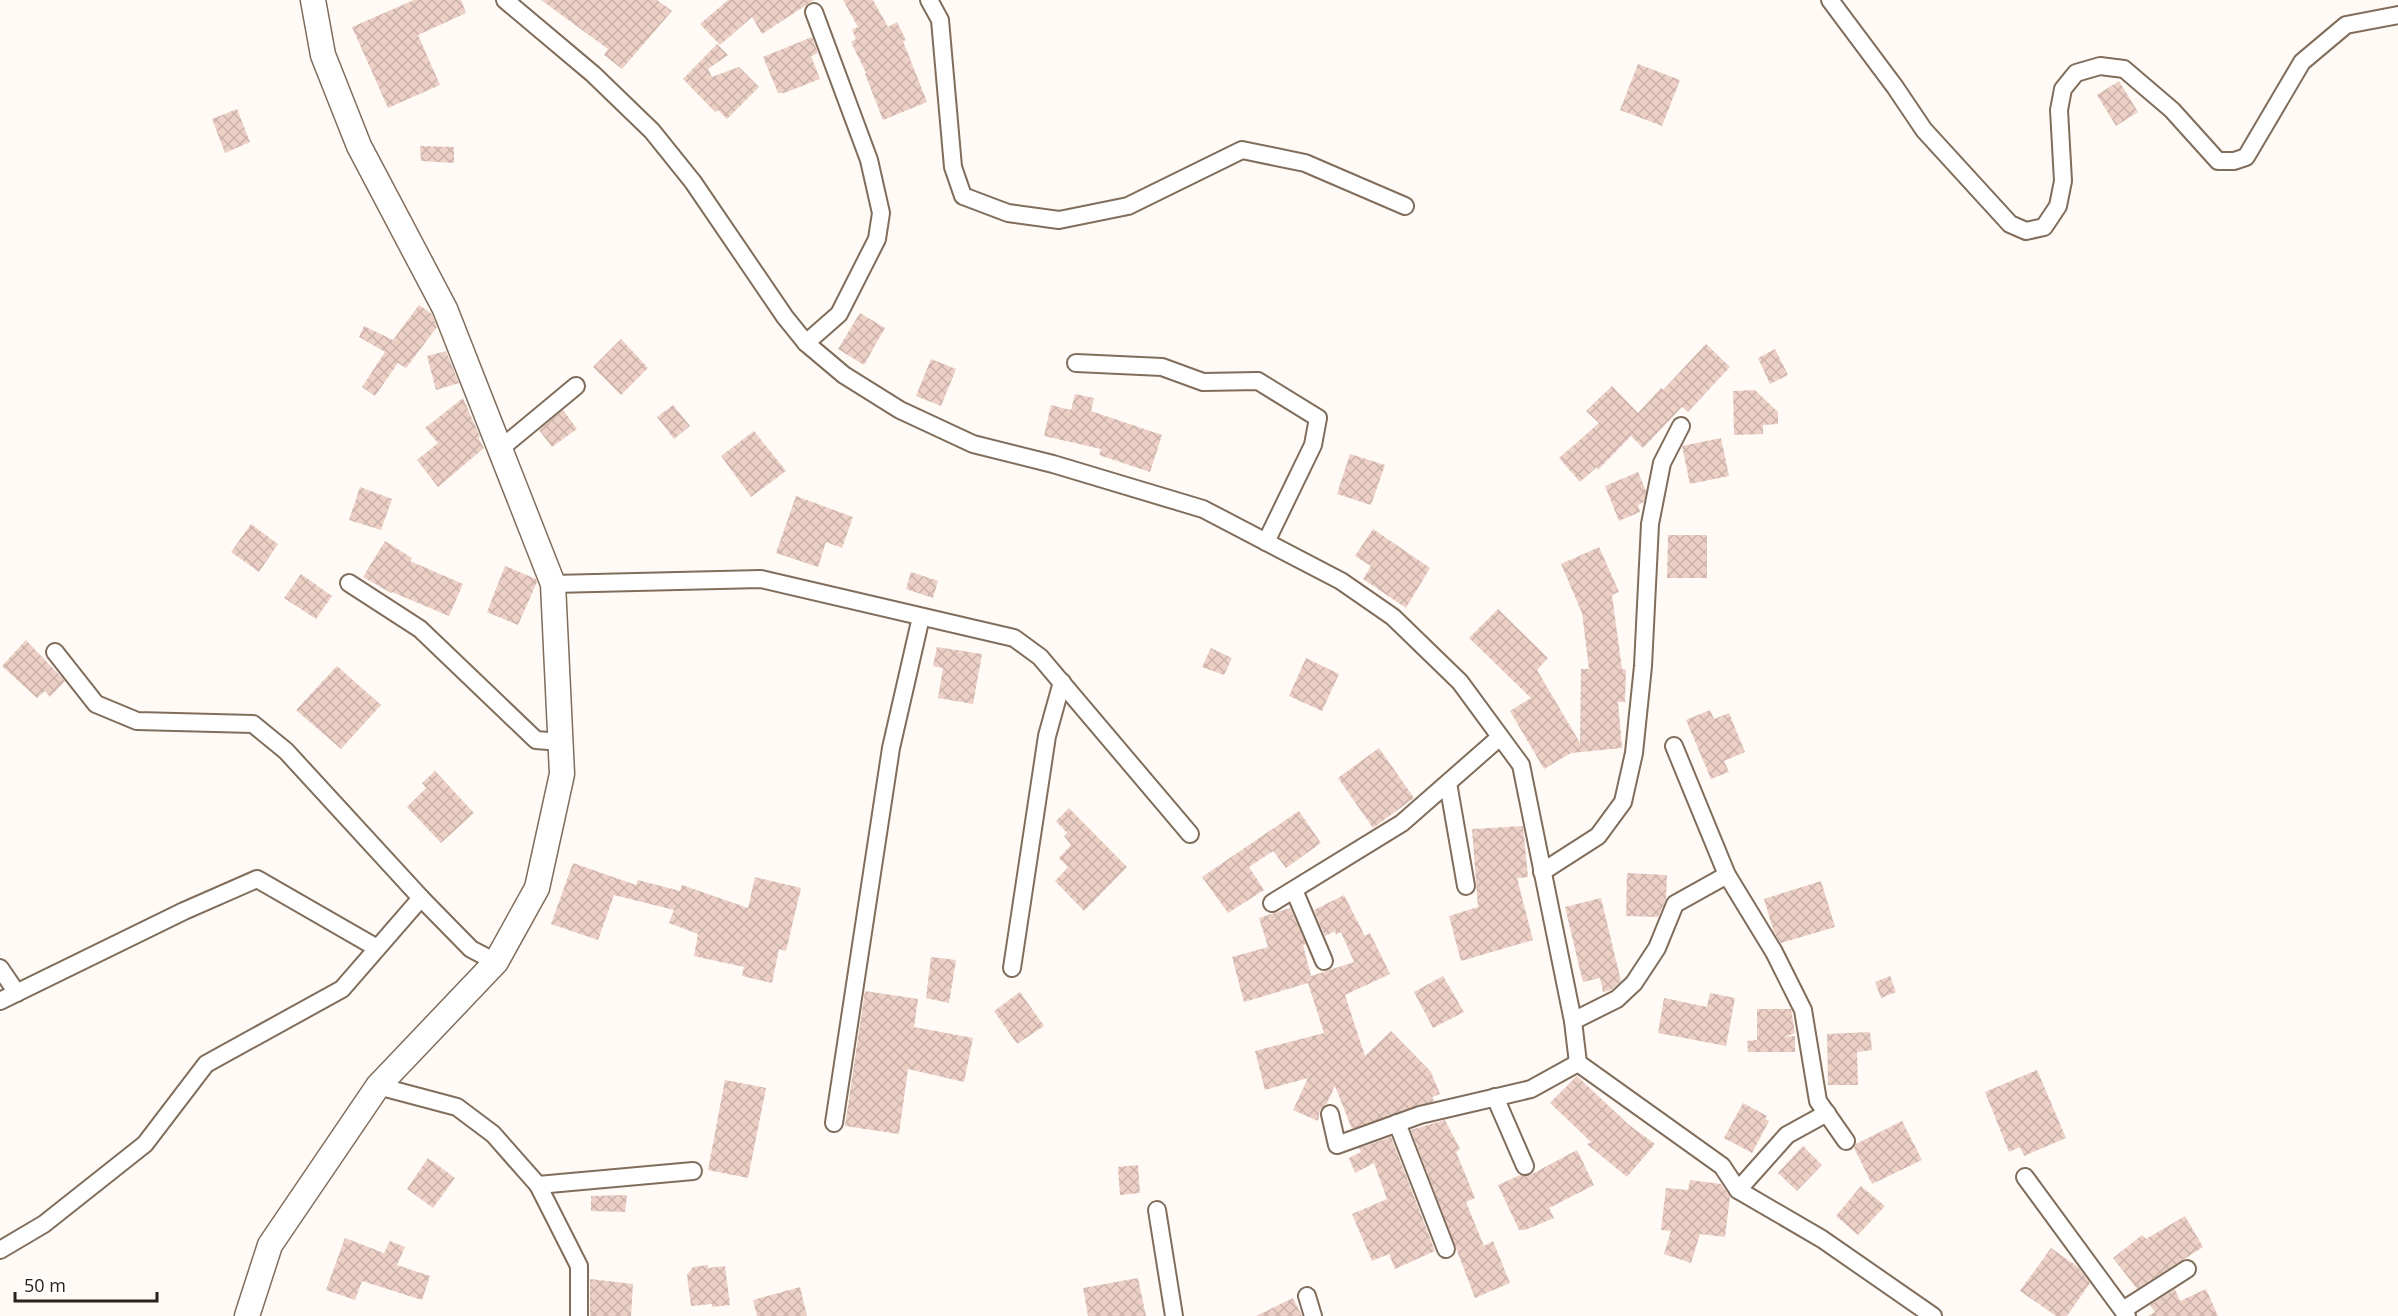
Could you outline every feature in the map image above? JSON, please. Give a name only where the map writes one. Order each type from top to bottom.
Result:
[{"type":"street","points":[[247,1316],[270,1245],[378,1086],[496,963],[537,888],[562,774],[553,584],[445,309],[360,146],[323,55],[313,0]]},
{"type":"street","points":[[505,0],[593,74],[652,131],[693,182],[785,317],[806,343],[844,375],[900,410],[973,444],[1053,464],[1203,508],[1341,581],[1393,617],[1460,682],[1521,765],[1573,1021],[1578,1063],[1722,1166],[1738,1190],[1822,1239],[1933,1316]]},
{"type":"street","points":[[929,0],[940,20],[953,167],[963,196],[1008,213],[1059,220],[1128,206],[1242,150],[1305,163],[1405,206]]},
{"type":"street","points":[[1830,0],[1924,130],[2010,224],[2026,231],[2044,227],[2058,206],[2063,181],[2059,110],[2063,89],[2076,73],[2100,66],[2124,69],[2172,110],[2218,160],[2234,161],[2246,157],[2302,62],[2346,25],[2398,15]]},
{"type":"street","points":[[806,343],[838,314],[878,239],[881,213],[869,160],[814,12]]},
{"type":"street","points":[[1076,363],[1162,367],[1203,382],[1258,381],[1318,418],[1313,445],[1266,542]]},
{"type":"street","points":[[500,449],[576,386]]},
{"type":"street","points":[[1542,872],[1598,836],[1623,801],[1634,753],[1643,666],[1650,524],[1662,463],[1682,426]]},
{"type":"street","points":[[553,584],[761,579],[1014,638],[1040,657],[1190,834]]},
{"type":"street","points":[[349,583],[420,629],[536,740],[561,742]]},
{"type":"street","points":[[834,1123],[891,748],[921,617]]},
{"type":"street","points":[[55,652],[96,704],[137,721],[252,724],[286,751],[471,950],[496,963]]},
{"type":"street","points":[[1012,968],[1047,736],[1062,682]]},
{"type":"street","points":[[1272,903],[1402,823],[1500,737]]},
{"type":"street","points":[[1674,746],[1727,875],[1774,952],[1803,1010],[1818,1101],[1846,1141]]},
{"type":"street","points":[[1448,783],[1466,886]]},
{"type":"street","points":[[1573,1021],[1617,999],[1634,983],[1657,948],[1675,904],[1727,875]]},
{"type":"street","points":[[0,1001],[184,911],[257,879],[377,948]]},
{"type":"street","points":[[1293,890],[1324,961]]},
{"type":"street","points":[[0,1250],[44,1224],[145,1144],[206,1065],[342,989],[421,898]]},
{"type":"street","points":[[0,968],[17,993]]},
{"type":"street","points":[[1330,1114],[1336,1145],[1420,1115],[1531,1089],[1578,1063]]},
{"type":"street","points":[[378,1086],[457,1107],[493,1134],[537,1185],[579,1266],[579,1316]]},
{"type":"street","points":[[1495,1097],[1524,1166]]},
{"type":"street","points":[[1738,1190],[1787,1135],[1827,1113]]},
{"type":"street","points":[[1397,1123],[1446,1249]]},
{"type":"street","points":[[537,1185],[693,1171]]},
{"type":"street","points":[[2025,1177],[2125,1313],[2187,1269]]},
{"type":"street","points":[[1156,1210],[1174,1316]]},
{"type":"street","points":[[1307,1296],[1313,1316]]},
{"type":"building","points":[[414,0],[461,0],[466,13],[418,35],[440,85],[388,108],[352,27]]},
{"type":"building","points":[[541,0],[657,0],[672,11],[622,69],[604,55],[608,49]]},
{"type":"building","points":[[728,0],[814,0],[762,34],[752,17],[720,45],[700,24]]},
{"type":"building","points":[[843,0],[873,0],[888,27],[897,22],[906,40],[903,41],[927,102],[883,120],[866,73],[851,42],[856,39],[852,30],[858,27]]},
{"type":"building","points":[[812,37],[818,53],[811,56],[820,79],[784,93],[778,93],[763,57]]},
{"type":"building","points":[[717,44],[728,55],[708,69],[712,77],[739,67],[759,87],[727,119],[718,110],[715,112],[683,79]]},
{"type":"building","points":[[1638,64],[1680,80],[1662,126],[1620,110]]},
{"type":"building","points":[[2119,81],[2138,112],[2116,126],[2097,95]]},
{"type":"building","points":[[237,109],[250,142],[225,153],[212,119]]},
{"type":"building","points":[[420,146],[454,147],[454,163],[421,161]]},
{"type":"building","points":[[419,305],[432,314],[437,327],[406,368],[398,363],[375,396],[362,387],[385,352],[359,337],[364,326],[393,340]]},
{"type":"building","points":[[860,313],[885,328],[864,365],[838,349]]},
{"type":"building","points":[[621,339],[648,368],[621,395],[593,367]]},
{"type":"building","points":[[1706,344],[1730,367],[1688,412],[1682,407],[1643,448],[1631,436],[1598,470],[1597,467],[1580,482],[1559,458],[1599,423],[1586,411],[1612,386],[1638,413]]},
{"type":"building","points":[[1775,349],[1788,375],[1770,384],[1758,358]]},
{"type":"building","points":[[446,351],[459,383],[436,390],[427,356]]},
{"type":"building","points":[[931,359],[956,369],[941,406],[916,396]]},
{"type":"building","points":[[1755,390],[1778,412],[1778,424],[1763,425],[1763,434],[1734,435],[1733,391]]},
{"type":"building","points":[[1075,394],[1094,398],[1091,411],[1162,435],[1150,472],[1099,455],[1101,449],[1044,436],[1051,405],[1071,410]]},
{"type":"building","points":[[463,398],[484,448],[438,487],[417,460],[438,443],[425,428]]},
{"type":"building","points":[[673,405],[690,426],[674,439],[657,417]]},
{"type":"building","points":[[563,410],[577,429],[552,447],[539,430]]},
{"type":"building","points":[[754,431],[786,471],[751,497],[721,456]]},
{"type":"building","points":[[1721,438],[1729,476],[1690,484],[1682,446]]},
{"type":"building","points":[[1350,454],[1385,465],[1371,505],[1337,494]]},
{"type":"building","points":[[1638,472],[1646,491],[1644,502],[1638,505],[1640,512],[1619,521],[1605,486]]},
{"type":"building","points":[[360,487],[392,499],[381,530],[349,520]]},
{"type":"building","points":[[796,496],[853,517],[842,548],[826,542],[818,567],[776,553]]},
{"type":"building","points":[[251,524],[278,544],[259,572],[231,552]]},
{"type":"building","points":[[1373,529],[1430,568],[1406,608],[1363,579],[1371,566],[1355,556]]},
{"type":"building","points":[[1668,535],[1707,535],[1707,578],[1667,578]]},
{"type":"building","points":[[385,541],[412,558],[410,561],[463,584],[449,616],[391,593],[363,577]]},
{"type":"building","points":[[1599,547],[1619,592],[1612,595],[1622,669],[1626,670],[1625,702],[1618,702],[1622,748],[1571,753],[1544,769],[1510,711],[1531,698],[1469,638],[1498,609],[1548,658],[1537,670],[1580,743],[1581,669],[1589,669],[1582,613],[1561,564]]},
{"type":"building","points":[[505,566],[536,579],[537,582],[518,625],[487,612]]},
{"type":"building","points":[[911,572],[938,581],[933,598],[906,589]]},
{"type":"building","points":[[301,574],[332,596],[316,619],[284,598]]},
{"type":"building","points":[[26,640],[65,681],[50,697],[45,691],[37,698],[2,666]]},
{"type":"building","points":[[937,647],[982,654],[973,704],[938,698],[943,668],[933,666]]},
{"type":"building","points":[[1211,648],[1232,658],[1224,675],[1202,667]]},
{"type":"building","points":[[1306,658],[1339,674],[1322,711],[1289,696]]},
{"type":"building","points":[[337,666],[381,705],[341,749],[296,710]]},
{"type":"building","points":[[1710,710],[1714,719],[1729,713],[1745,752],[1724,761],[1729,772],[1711,779],[1686,720]]},
{"type":"building","points":[[1379,748],[1414,798],[1373,828],[1338,778]]},
{"type":"building","points":[[435,771],[474,813],[441,843],[407,807],[426,788],[422,783]]},
{"type":"building","points":[[1069,808],[1127,867],[1084,911],[1055,881],[1068,867],[1059,858],[1071,845],[1064,836],[1067,833],[1056,821]]},
{"type":"building","points":[[1299,811],[1321,843],[1286,868],[1273,851],[1249,867],[1264,890],[1228,913],[1202,877]]},
{"type":"building","points":[[1523,826],[1528,877],[1517,878],[1533,940],[1461,961],[1449,916],[1478,907],[1472,829]]},
{"type":"building","points":[[573,863],[636,885],[638,880],[680,891],[682,885],[748,908],[755,877],[801,888],[786,951],[779,949],[772,983],[742,976],[744,967],[694,956],[698,934],[669,923],[674,910],[614,895],[598,940],[551,924]]},
{"type":"building","points":[[1627,873],[1667,875],[1666,899],[1658,917],[1626,916]]},
{"type":"building","points":[[1821,881],[1835,927],[1781,943],[1774,932],[1764,899]]},
{"type":"building","points":[[1344,895],[1365,936],[1370,933],[1390,974],[1345,995],[1365,1056],[1391,1031],[1431,1072],[1440,1094],[1432,1097],[1434,1101],[1352,1129],[1335,1086],[1326,1105],[1320,1110],[1318,1121],[1293,1110],[1308,1078],[1265,1090],[1255,1051],[1324,1033],[1308,983],[1244,1002],[1232,957],[1268,947],[1259,918],[1290,908],[1306,944],[1303,945],[1311,976],[1354,962],[1341,932],[1336,935],[1335,931],[1325,936],[1314,910]]},
{"type":"building","points":[[1601,898],[1621,981],[1611,990],[1603,992],[1600,978],[1583,982],[1565,907]]},
{"type":"building","points":[[931,957],[956,960],[949,1003],[926,998]]},
{"type":"building","points":[[1443,976],[1464,1012],[1433,1028],[1414,992]]},
{"type":"building","points":[[1890,976],[1896,992],[1881,998],[1875,982]]},
{"type":"building","points":[[865,991],[918,999],[914,1027],[973,1038],[964,1082],[908,1069],[899,1134],[845,1126]]},
{"type":"building","points":[[1020,992],[1044,1026],[1017,1044],[994,1011]]},
{"type":"building","points":[[1710,993],[1735,998],[1726,1046],[1658,1033],[1664,998],[1707,1007]]},
{"type":"building","points":[[1757,1009],[1791,1009],[1795,1033],[1784,1037],[1795,1036],[1795,1052],[1748,1052],[1747,1041],[1757,1040]]},
{"type":"building","points":[[1870,1032],[1872,1050],[1857,1052],[1858,1085],[1828,1085],[1827,1034]]},
{"type":"building","points":[[2037,1070],[2066,1138],[2024,1156],[2020,1147],[2009,1152],[1985,1092]]},
{"type":"building","points":[[1577,1076],[1629,1125],[1655,1144],[1627,1177],[1587,1144],[1591,1142],[1550,1103]]},
{"type":"building","points":[[725,1080],[766,1088],[748,1178],[708,1170]]},
{"type":"building","points":[[1743,1103],[1767,1116],[1765,1119],[1769,1121],[1752,1153],[1724,1138]]},
{"type":"building","points":[[1445,1120],[1460,1149],[1456,1152],[1475,1198],[1466,1202],[1484,1246],[1493,1241],[1510,1283],[1475,1298],[1411,1130]]},
{"type":"building","points":[[1902,1121],[1922,1160],[1872,1184],[1854,1148],[1856,1144]]},
{"type":"building","points":[[1391,1137],[1435,1251],[1395,1269],[1389,1254],[1372,1261],[1352,1214],[1387,1199],[1374,1163],[1355,1173],[1349,1158],[1361,1152],[1359,1148]]},
{"type":"building","points":[[1803,1146],[1822,1165],[1797,1191],[1778,1173]]},
{"type":"building","points":[[1577,1150],[1594,1185],[1549,1208],[1554,1218],[1525,1230],[1519,1230],[1498,1185],[1520,1175],[1530,1175]]},
{"type":"building","points":[[428,1158],[455,1178],[433,1208],[407,1189]]},
{"type":"building","points":[[1138,1165],[1140,1193],[1120,1195],[1118,1167]]},
{"type":"building","points":[[1690,1180],[1721,1184],[1730,1196],[1725,1237],[1700,1234],[1691,1263],[1664,1254],[1671,1231],[1661,1230],[1666,1188],[1688,1190]]},
{"type":"building","points":[[1861,1186],[1885,1206],[1858,1235],[1836,1216]]},
{"type":"building","points":[[627,1195],[625,1212],[591,1211],[591,1196]]},
{"type":"building","points":[[2185,1216],[2203,1247],[2137,1289],[2113,1258],[2142,1235],[2146,1239]]},
{"type":"building","points":[[345,1238],[384,1253],[390,1241],[405,1247],[397,1265],[430,1276],[422,1300],[362,1281],[355,1300],[326,1290]]},
{"type":"building","points":[[2051,1248],[2078,1267],[2090,1283],[2067,1316],[2056,1316],[2020,1291]]},
{"type":"building","points":[[708,1265],[708,1268],[725,1266],[730,1305],[691,1306],[687,1275],[693,1267]]},
{"type":"building","points":[[1138,1278],[1146,1316],[1088,1316],[1083,1288]]},
{"type":"building","points":[[590,1279],[633,1284],[631,1316],[590,1316]]},
{"type":"building","points":[[800,1287],[807,1316],[757,1316],[753,1300]]},
{"type":"building","points":[[2175,1289],[2180,1301],[2206,1289],[2218,1316],[2148,1316],[2155,1312],[2150,1305]]},
{"type":"building","points":[[1293,1298],[1302,1316],[1256,1316]]}]
